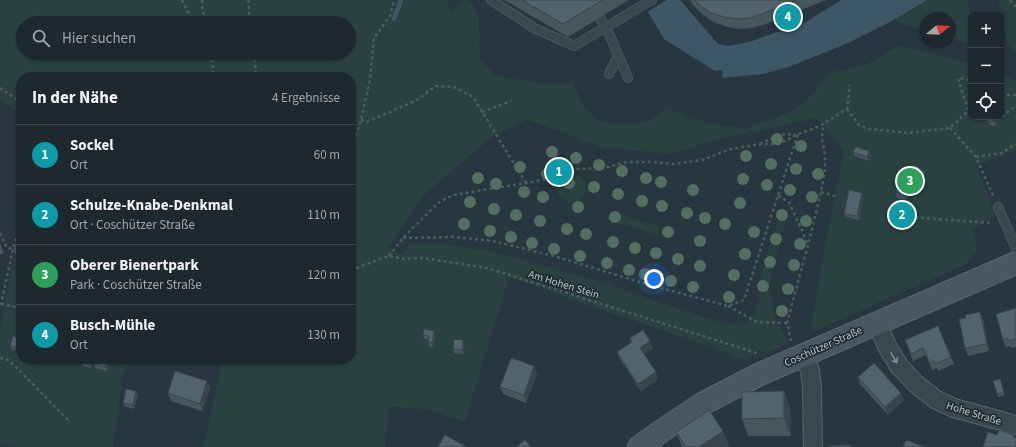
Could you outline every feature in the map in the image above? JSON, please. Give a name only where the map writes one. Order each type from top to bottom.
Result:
[{"type":"street","name":"Coschützer Straße","points":[[639,447],[702,404],[760,374],[798,351],[877,323],[1016,263]]},
{"type":"street","name":"Hohe Straße","points":[[877,323],[887,346],[899,366],[916,384],[935,399],[954,408],[1016,425]]},
{"type":"street","points":[[798,351],[810,371],[812,387],[813,447]]},
{"type":"lane","points":[[491,0],[534,28],[574,46],[652,0]]},
{"type":"lane","points":[[600,18],[606,27],[628,78]]},
{"type":"lane","points":[[609,74],[618,56]]},
{"type":"lane","points":[[998,207],[1016,248]]},
{"type":"path","points":[[182,0],[190,16]]},
{"type":"path","points":[[202,0],[204,16]]},
{"type":"path","points":[[248,0],[250,3],[249,16]]},
{"type":"path","points":[[356,136],[370,80],[374,38],[390,16],[394,0]]},
{"type":"path","points":[[1010,0],[1016,7]]},
{"type":"path","points":[[212,60],[213,72]]},
{"type":"path","points":[[255,60],[256,72]]},
{"type":"path","points":[[968,80],[958,78],[968,106]]},
{"type":"path","points":[[849,84],[847,109],[859,125],[869,129],[908,133],[950,128],[968,110]]},
{"type":"path","points":[[361,120],[367,122],[415,101],[436,86],[454,87],[473,97],[526,183]]},
{"type":"path","points":[[0,88],[16,99]]},
{"type":"path","points":[[1004,95],[1016,95]]},
{"type":"path","points":[[482,112],[511,101]]},
{"type":"path","points":[[1004,115],[1013,108],[1016,109]]},
{"type":"path","points":[[389,256],[403,238],[438,203],[453,195],[558,177],[577,168],[604,168],[627,162],[674,164],[702,160],[731,149],[760,144],[779,144],[798,134],[823,124],[847,109]]},
{"type":"path","points":[[798,351],[787,323],[808,245],[825,170],[825,155],[822,139],[823,124]]},
{"type":"path","points":[[950,128],[976,157],[998,207]]},
{"type":"path","points":[[760,144],[778,135],[798,134]]},
{"type":"path","points":[[728,306],[744,300],[798,134]]},
{"type":"path","points":[[976,157],[1002,153],[1016,144]]},
{"type":"path","points":[[821,192],[836,196]]},
{"type":"path","points":[[778,196],[789,202],[808,245]]},
{"type":"path","points":[[909,217],[1005,224]]},
{"type":"path","points":[[0,233],[7,248],[13,250]]},
{"type":"path","points":[[403,238],[454,237],[493,241],[554,256],[646,284],[728,306],[757,322],[787,323]]},
{"type":"path","points":[[16,239],[1,304],[16,307]]},
{"type":"path","name":"Am Hohen Stein","points":[[356,269],[389,256],[403,259],[423,258],[487,268],[763,355]]},
{"type":"path","points":[[0,358],[8,360],[19,370],[70,422]]},
{"type":"green space","points":[[0,0],[447,0],[452,13],[462,0],[466,0],[472,3],[479,18],[480,59],[495,75],[546,84],[573,83],[582,104],[598,121],[622,125],[649,121],[666,108],[708,123],[744,129],[790,113],[814,93],[830,72],[866,65],[898,45],[968,63],[968,120],[1004,120],[1004,75],[1016,81],[1016,150],[976,166],[996,214],[973,229],[977,251],[966,264],[810,333],[824,250],[844,151],[817,118],[716,140],[668,154],[601,147],[529,120],[495,134],[424,195],[388,247],[401,255],[409,245],[451,245],[491,251],[609,284],[675,308],[739,326],[750,321],[757,309],[759,283],[780,212],[787,214],[769,284],[775,317],[789,343],[768,353],[757,350],[749,361],[509,277],[465,422],[424,409],[389,407],[385,447],[203,447],[222,364],[356,364],[356,72],[16,72],[16,110],[0,100]]},
{"type":"green space","points":[[927,0],[968,0],[970,12],[968,12],[968,43],[956,40],[956,12],[920,12],[920,29],[892,21]]},
{"type":"green space","points":[[1003,0],[1016,0],[1016,53],[1008,45],[1005,31],[1005,19],[1010,12],[1001,9],[999,6],[999,2]]},
{"type":"green space","points":[[571,174],[581,178],[585,188],[581,198],[571,202],[561,198],[557,188],[561,178]]},
{"type":"green space","points":[[610,212],[660,226],[657,235],[607,220]]},
{"type":"green space","points":[[16,248],[16,364],[129,364],[123,375],[113,447],[15,447],[0,444],[0,328]]},
{"type":"water","points":[[641,0],[680,0],[718,44],[729,46],[752,41],[806,22],[841,0],[927,0],[892,21],[848,43],[789,67],[763,74],[723,78],[722,70],[715,71],[664,39]]},
{"type":"water","points":[[917,166],[925,172],[921,185],[904,200],[897,198],[896,186],[905,173]]},
{"type":"pier","points":[[640,0],[667,0],[647,12]]},
{"type":"building","points":[[522,0],[603,0],[563,24]]},
{"type":"building","points":[[694,0],[796,0],[750,18],[737,19],[724,17],[709,12]]},
{"type":"building","points":[[856,147],[869,151],[867,157],[853,152]]},
{"type":"building","points":[[849,190],[862,193],[857,216],[844,214]]},
{"type":"building","points":[[1016,308],[1016,339],[1008,341],[1008,338],[1003,340],[996,314]]},
{"type":"building","points":[[980,312],[987,344],[965,348],[959,319],[966,318],[965,315]]},
{"type":"building","points":[[938,326],[951,357],[935,364],[934,361],[930,363],[923,348],[911,354],[905,340]]},
{"type":"building","points":[[424,329],[434,331],[432,343],[428,342],[429,336],[423,335]]},
{"type":"building","points":[[643,330],[650,341],[640,348],[656,372],[638,384],[617,352],[632,342],[630,338]]},
{"type":"building","points":[[13,336],[16,337],[16,347],[10,346]]},
{"type":"building","points":[[454,339],[463,340],[462,350],[453,349]]},
{"type":"building","points":[[511,358],[534,366],[524,395],[500,387]]},
{"type":"building","points":[[874,363],[901,393],[885,407],[858,377]]},
{"type":"building","points":[[94,364],[106,364],[105,367]]},
{"type":"building","points":[[175,371],[207,381],[200,404],[168,393]]},
{"type":"building","points":[[1000,379],[1004,392],[997,394],[993,381]]},
{"type":"building","points":[[126,389],[136,391],[133,405],[123,403]]},
{"type":"building","points":[[784,391],[784,418],[742,419],[742,392]]},
{"type":"building","points":[[709,410],[723,431],[699,447],[686,447],[676,432]]},
{"type":"building","points":[[999,430],[1014,435],[1013,437],[1016,438],[1016,447],[983,447],[988,432],[997,435]]},
{"type":"building","points":[[445,435],[467,447],[438,447]]},
{"type":"building","points":[[525,440],[531,447],[516,447]]},
{"type":"building","points":[[906,440],[925,447],[903,447]]},
{"type":"building","points":[[851,445],[851,447],[828,447],[828,446]]},
{"type":"waterway","points":[[394,19],[401,0]]},
{"type":"place","name":"Busch-Mühle","points":[[788,17]]},
{"type":"place","name":"Sockel","points":[[559,172]]},
{"type":"place","name":"Oberer Bienertpark","points":[[910,181]]},
{"type":"place","name":"Schulze-Knabe-Denkmal","points":[[902,215]]}]
